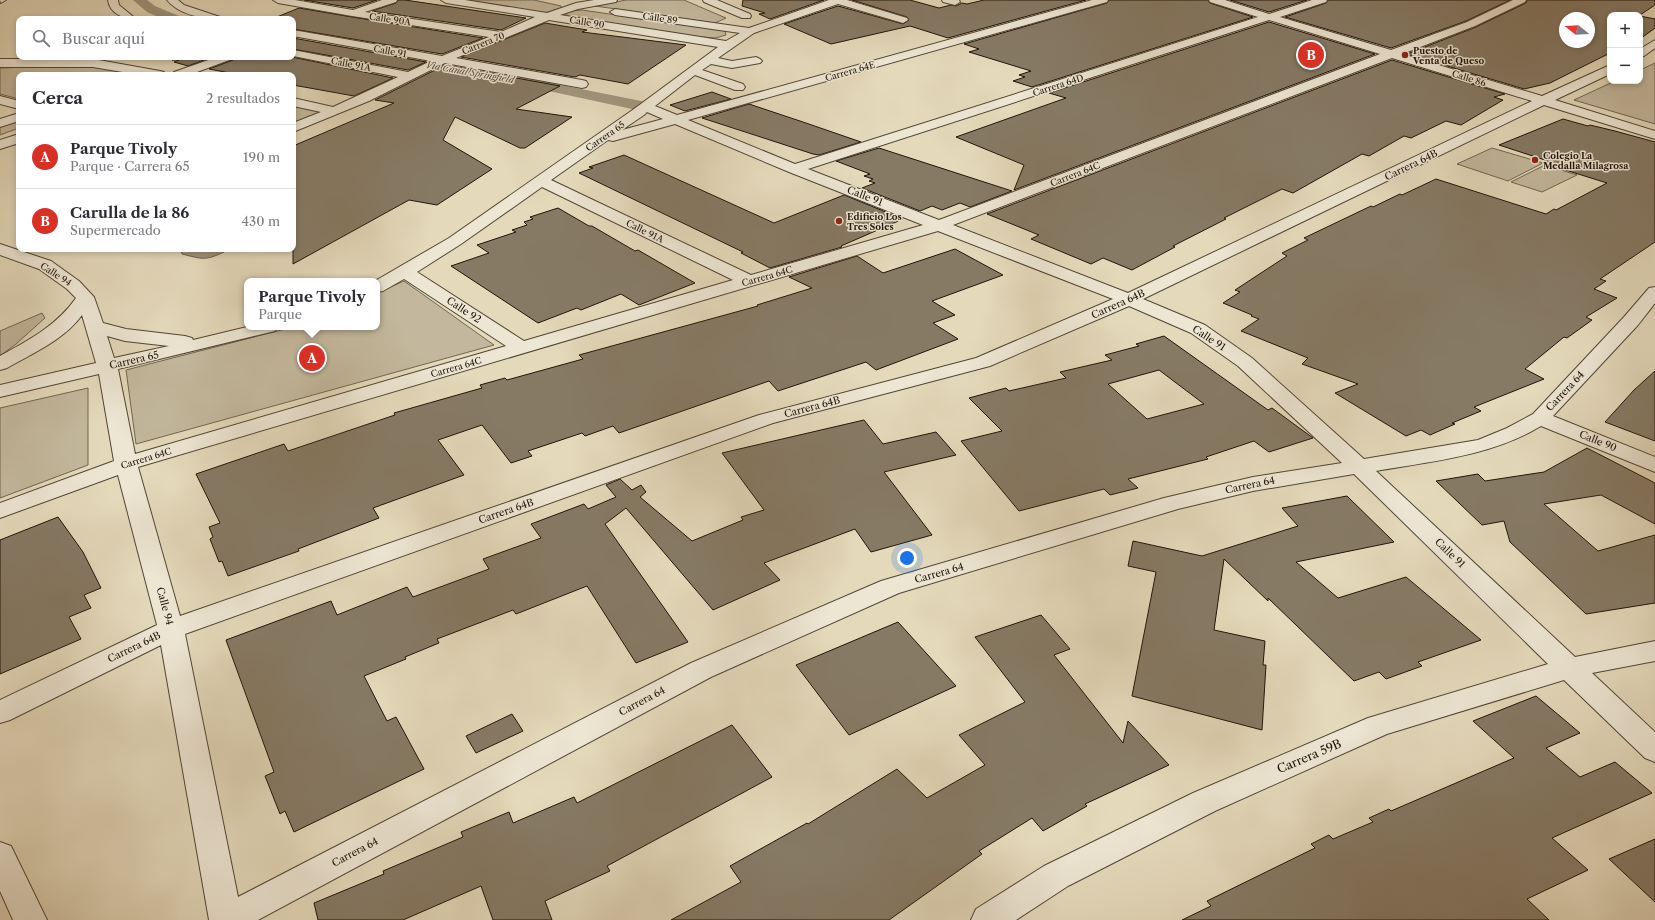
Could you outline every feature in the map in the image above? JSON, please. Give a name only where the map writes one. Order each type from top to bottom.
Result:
[{"type":"street","points":[[113,0],[114,6],[127,16]]},
{"type":"street","points":[[172,0],[180,7],[207,16]]},
{"type":"street","name":"Calle 90A","points":[[278,0],[502,36]]},
{"type":"street","points":[[330,21],[392,0]]},
{"type":"street","name":"Calle 90","points":[[446,0],[728,45]]},
{"type":"street","name":"Carrera 70","points":[[296,127],[336,111],[438,62],[548,16],[576,6],[612,0]]},
{"type":"street","points":[[708,0],[746,16]]},
{"type":"street","points":[[837,0],[903,20]]},
{"type":"street","name":"Carrera 65","points":[[380,285],[405,272],[455,241],[646,107],[728,45],[750,31],[837,0]]},
{"type":"street","name":"Carrera 64E","points":[[596,142],[1103,0]]},
{"type":"street","name":"Calle 86","points":[[1214,0],[1655,135]]},
{"type":"street","name":"Carrera 64D","points":[[794,169],[1322,0]]},
{"type":"street","name":"Carrera 64C","points":[[0,511],[126,464],[940,225],[1471,24],[1521,0]]},
{"type":"street","name":"Calle 89","points":[[554,2],[750,31]]},
{"type":"street","points":[[802,13],[816,17]]},
{"type":"street","points":[[296,32],[315,26]]},
{"type":"street","name":"Calle 91","points":[[296,34],[438,62],[582,84]]},
{"type":"street","points":[[1643,52],[1655,43]]},
{"type":"street","name":"Calle 91A","points":[[296,54],[398,73],[409,77]]},
{"type":"street","points":[[709,59],[729,66],[736,66],[756,61]]},
{"type":"street","points":[[25,63],[35,60]]},
{"type":"street","points":[[186,72],[220,60]]},
{"type":"street","points":[[0,63],[92,63],[143,72]]},
{"type":"street","name":"Carrera 64B","points":[[0,712],[171,629],[766,419],[983,362],[1129,299],[1607,70]]},
{"type":"street","points":[[694,71],[739,87]]},
{"type":"street","points":[[0,100],[16,104]]},
{"type":"street","points":[[296,103],[336,111]]},
{"type":"street","name":"Calle 91","points":[[646,107],[794,169],[1129,299],[1198,329],[1245,362],[1358,466],[1655,750]]},
{"type":"street","points":[[0,123],[16,118]]},
{"type":"street","points":[[0,145],[16,139]]},
{"type":"street","name":"Calle 91A","points":[[541,181],[749,281]]},
{"type":"street","name":"Calle 94","points":[[0,249],[45,265],[72,285],[85,298],[95,327],[107,366],[126,464],[171,629],[226,920]]},
{"type":"street","name":"Calle 92","points":[[405,272],[522,348]]},
{"type":"street","name":"Carrera 64","points":[[226,920],[701,670],[890,587],[1172,503],[1252,484],[1438,454],[1483,445],[1515,432],[1540,418],[1631,321],[1655,292]]},
{"type":"street","points":[[0,364],[41,341],[59,328],[71,317],[85,298]]},
{"type":"street","points":[[95,327],[147,338],[206,343]]},
{"type":"street","name":"Carrera 65","points":[[0,391],[256,330]]},
{"type":"street","points":[[0,371],[10,380],[25,385]]},
{"type":"street","name":"Calle 90","points":[[1540,418],[1655,465]]},
{"type":"street","name":"Carrera 59B","points":[[988,920],[1056,876],[1204,802],[1370,729],[1570,668],[1655,651]]},
{"type":"street","points":[[0,856],[30,920]]},
{"type":"shaded area","points":[[461,0],[534,0],[561,6],[561,8],[545,13]]},
{"type":"shaded area","points":[[626,0],[684,0],[726,18],[715,23],[595,6]]},
{"type":"shaded area","points":[[582,10],[725,31],[726,35],[716,38],[702,37],[566,17],[566,14],[571,11]]},
{"type":"shaded area","points":[[1655,63],[1655,124],[1574,100],[1609,84],[1643,84],[1643,69]]},
{"type":"shaded area","points":[[90,65],[124,72],[16,72],[16,98],[0,94],[0,68]]},
{"type":"shaded area","points":[[296,107],[324,112],[296,124]]},
{"type":"shaded area","points":[[16,119],[16,129],[0,135],[0,125]]},
{"type":"shaded area","points":[[1492,148],[1543,163],[1508,181],[1457,164]]},
{"type":"shaded area","points":[[1545,165],[1577,175],[1542,192],[1511,182]]},
{"type":"shaded area","points":[[182,252],[224,252],[208,258],[182,254]]},
{"type":"shaded area","points":[[404,281],[494,345],[136,444],[126,370],[281,330],[380,330],[380,292]]},
{"type":"shaded area","points":[[42,313],[45,318],[0,356],[0,331]]},
{"type":"shaded area","points":[[88,388],[88,465],[0,498],[0,408]]},
{"type":"building","points":[[304,0],[377,0],[353,8]]},
{"type":"building","points":[[398,0],[526,18],[501,30],[372,11],[396,3]]},
{"type":"building","points":[[743,0],[824,0],[770,19],[759,14],[765,13],[742,6]]},
{"type":"building","points":[[852,0],[910,0],[939,8],[984,0],[1086,0],[948,38],[910,26],[831,44],[784,24],[838,6],[903,24],[909,20],[907,17]]},
{"type":"building","points":[[1109,0],[1208,0],[1210,3],[1253,17],[1032,87],[1013,81],[1025,77],[1019,75],[1031,71],[969,52],[979,49],[964,44],[1107,3]]},
{"type":"building","points":[[1230,0],[1307,0],[1269,12]]},
{"type":"building","points":[[1328,0],[1510,0],[1466,21],[1391,48],[1285,17],[1326,3]]},
{"type":"building","points":[[1527,0],[1655,0],[1655,5],[1643,13],[1607,12],[1607,54],[1550,83],[1524,89],[1407,54],[1476,27],[1526,3]]},
{"type":"building","points":[[299,8],[483,38],[442,54],[296,30],[296,16],[279,16]]},
{"type":"building","points":[[1643,17],[1655,19],[1655,28],[1643,37]]},
{"type":"building","points":[[1269,22],[1375,54],[1014,190],[1024,165],[956,137],[1066,98],[1049,93]]},
{"type":"building","points":[[545,23],[587,30],[582,32],[686,45],[628,84],[580,75],[575,77],[461,57]]},
{"type":"building","points":[[296,39],[426,62],[408,70],[296,50]]},
{"type":"building","points":[[296,58],[393,78],[354,96],[296,86],[296,72],[224,72],[209,69],[233,60],[296,60]]},
{"type":"building","points":[[179,60],[204,60],[188,66],[174,62]]},
{"type":"building","points":[[1392,60],[1505,94],[1494,97],[1503,100],[1461,125],[1446,121],[1411,138],[1404,136],[1369,156],[1362,154],[1293,193],[1282,189],[1224,218],[1226,219],[1173,246],[1175,247],[1132,270],[1103,258],[1091,264],[1031,239],[1039,235],[987,214]]},
{"type":"building","points":[[445,65],[560,86],[516,109],[572,117],[525,148],[520,148],[455,117],[443,140],[492,169],[437,205],[409,200],[293,264],[293,252],[296,252],[296,145],[394,103],[375,100]]},
{"type":"building","points":[[712,92],[731,99],[685,111],[670,105]]},
{"type":"building","points":[[749,104],[861,142],[819,155],[702,118]]},
{"type":"building","points":[[1563,119],[1655,142],[1655,242],[1600,279],[1606,281],[1594,289],[1617,298],[1586,317],[1592,320],[1567,338],[1564,337],[1525,369],[1544,379],[1474,407],[1481,411],[1452,423],[1455,424],[1430,435],[1421,430],[1406,436],[1335,393],[1358,384],[1302,364],[1308,358],[1241,331],[1259,319],[1223,303],[1240,292],[1235,290],[1287,256],[1282,253],[1308,240],[1304,238],[1371,206],[1373,207],[1400,194],[1402,195],[1436,179],[1546,214],[1607,183],[1543,163],[1548,161],[1499,145]]},
{"type":"building","points":[[879,148],[1012,191],[970,207],[960,203],[942,210],[932,206],[920,211],[862,188],[875,183],[869,181],[873,179],[864,176],[870,174],[836,161]]},
{"type":"building","points":[[624,155],[774,223],[844,195],[903,219],[841,246],[842,247],[770,268],[741,253],[743,252],[579,173],[593,168],[589,167]]},
{"type":"building","points":[[558,208],[635,251],[638,250],[695,283],[639,305],[621,294],[581,310],[577,308],[538,323],[451,266],[489,253],[477,245],[516,232],[512,230],[527,225],[524,222],[533,219],[530,217]]},
{"type":"building","points":[[955,249],[1003,275],[932,301],[955,315],[933,323],[958,339],[876,370],[866,362],[778,391],[769,381],[619,433],[613,426],[585,436],[582,433],[528,451],[532,456],[511,463],[482,425],[438,440],[464,475],[373,508],[379,518],[298,549],[299,551],[228,576],[222,561],[219,562],[210,539],[213,537],[209,527],[220,523],[196,474],[284,444],[288,451],[395,415],[394,413],[482,388],[480,385],[505,378],[507,380],[583,359],[579,355],[758,306],[757,305],[812,288],[789,277],[857,256],[883,273]]},
{"type":"building","points":[[1164,336],[1268,410],[1272,408],[1313,438],[1269,452],[1254,441],[1206,457],[1208,459],[1128,479],[1138,488],[1110,495],[1104,489],[1019,511],[961,441],[1002,431],[969,398],[1006,388],[1009,391],[1066,378],[1060,372],[1112,360],[1105,355],[1139,346],[1136,344]],"holes":[[[1159,370],[1204,404],[1147,419],[1108,384]]]},
{"type":"building","points":[[1655,371],[1655,441],[1605,422],[1634,390]]},
{"type":"building","points":[[864,420],[883,444],[936,432],[956,455],[884,472],[932,535],[871,552],[855,529],[764,563],[780,580],[713,610],[626,508],[605,524],[688,642],[636,663],[587,586],[516,614],[513,610],[437,639],[439,643],[405,657],[406,659],[364,676],[387,721],[396,717],[424,769],[294,832],[285,811],[280,814],[265,776],[274,772],[226,640],[331,601],[337,615],[407,587],[413,597],[489,569],[483,559],[541,538],[531,524],[584,504],[588,509],[616,497],[606,485],[620,479],[632,490],[641,485],[646,492],[640,497],[692,541],[743,520],[741,517],[764,510],[722,453]]},
{"type":"building","points":[[1587,448],[1655,483],[1655,524],[1601,495],[1544,504],[1598,551],[1655,535],[1655,603],[1586,614],[1510,542],[1504,521],[1482,525],[1436,481],[1478,474],[1485,481],[1544,472]]},
{"type":"building","points":[[1347,496],[1394,542],[1296,562],[1338,598],[1406,577],[1481,640],[1418,662],[1422,666],[1386,679],[1379,672],[1354,681],[1268,598],[1268,601],[1224,559],[1214,630],[1265,641],[1263,665],[1266,665],[1262,730],[1132,696],[1156,572],[1128,566],[1133,541],[1202,556],[1298,526],[1282,508]]},
{"type":"building","points":[[58,517],[83,552],[101,588],[84,595],[91,608],[69,617],[81,639],[0,674],[0,540]]},
{"type":"building","points":[[1041,615],[1070,649],[1054,655],[1123,743],[1128,721],[1169,765],[1085,804],[1087,806],[1043,831],[1032,818],[979,851],[982,854],[889,920],[671,920],[741,882],[730,866],[807,823],[808,824],[897,769],[927,798],[985,765],[959,735],[1025,702],[975,637]]},
{"type":"building","points":[[898,622],[956,686],[849,735],[796,665]]},
{"type":"building","points":[[1536,696],[1580,733],[1546,748],[1580,777],[1615,762],[1652,793],[1552,838],[1588,870],[1527,899],[1549,920],[1182,920],[1211,906],[1207,901],[1315,848],[1311,844],[1329,835],[1333,839],[1373,822],[1369,818],[1389,809],[1391,811],[1514,758],[1473,721]]},
{"type":"building","points":[[512,714],[523,731],[476,753],[466,736]]},
{"type":"building","points":[[732,725],[772,777],[607,866],[610,871],[545,901],[552,920],[493,920],[481,886],[403,920],[318,920],[314,903],[384,874],[383,871],[463,837],[461,832],[509,812],[513,823],[574,797],[577,803]]},
{"type":"building","points":[[1655,839],[1655,902],[1609,859]]},
{"type":"waterway","name":"Via Canal Springfield","points":[[139,0],[151,9],[167,16]]},
{"type":"waterway","name":"Via Canal Springfield","points":[[385,58],[477,74]]},
{"type":"waterway","name":"Via Canal Springfield","points":[[521,81],[646,107]]},
{"type":"place","name":"Carulla de la 86","points":[[1311,55]]},
{"type":"place","name":"Puesto de Venta de Queso","points":[[1405,55]]},
{"type":"place","name":"Colegio La Medalla Milagrosa","points":[[1535,160]]},
{"type":"place","name":"Edificio Los Tres Soles","points":[[839,221]]},
{"type":"place","name":"Parque Tivoly","points":[[312,358]]}]
